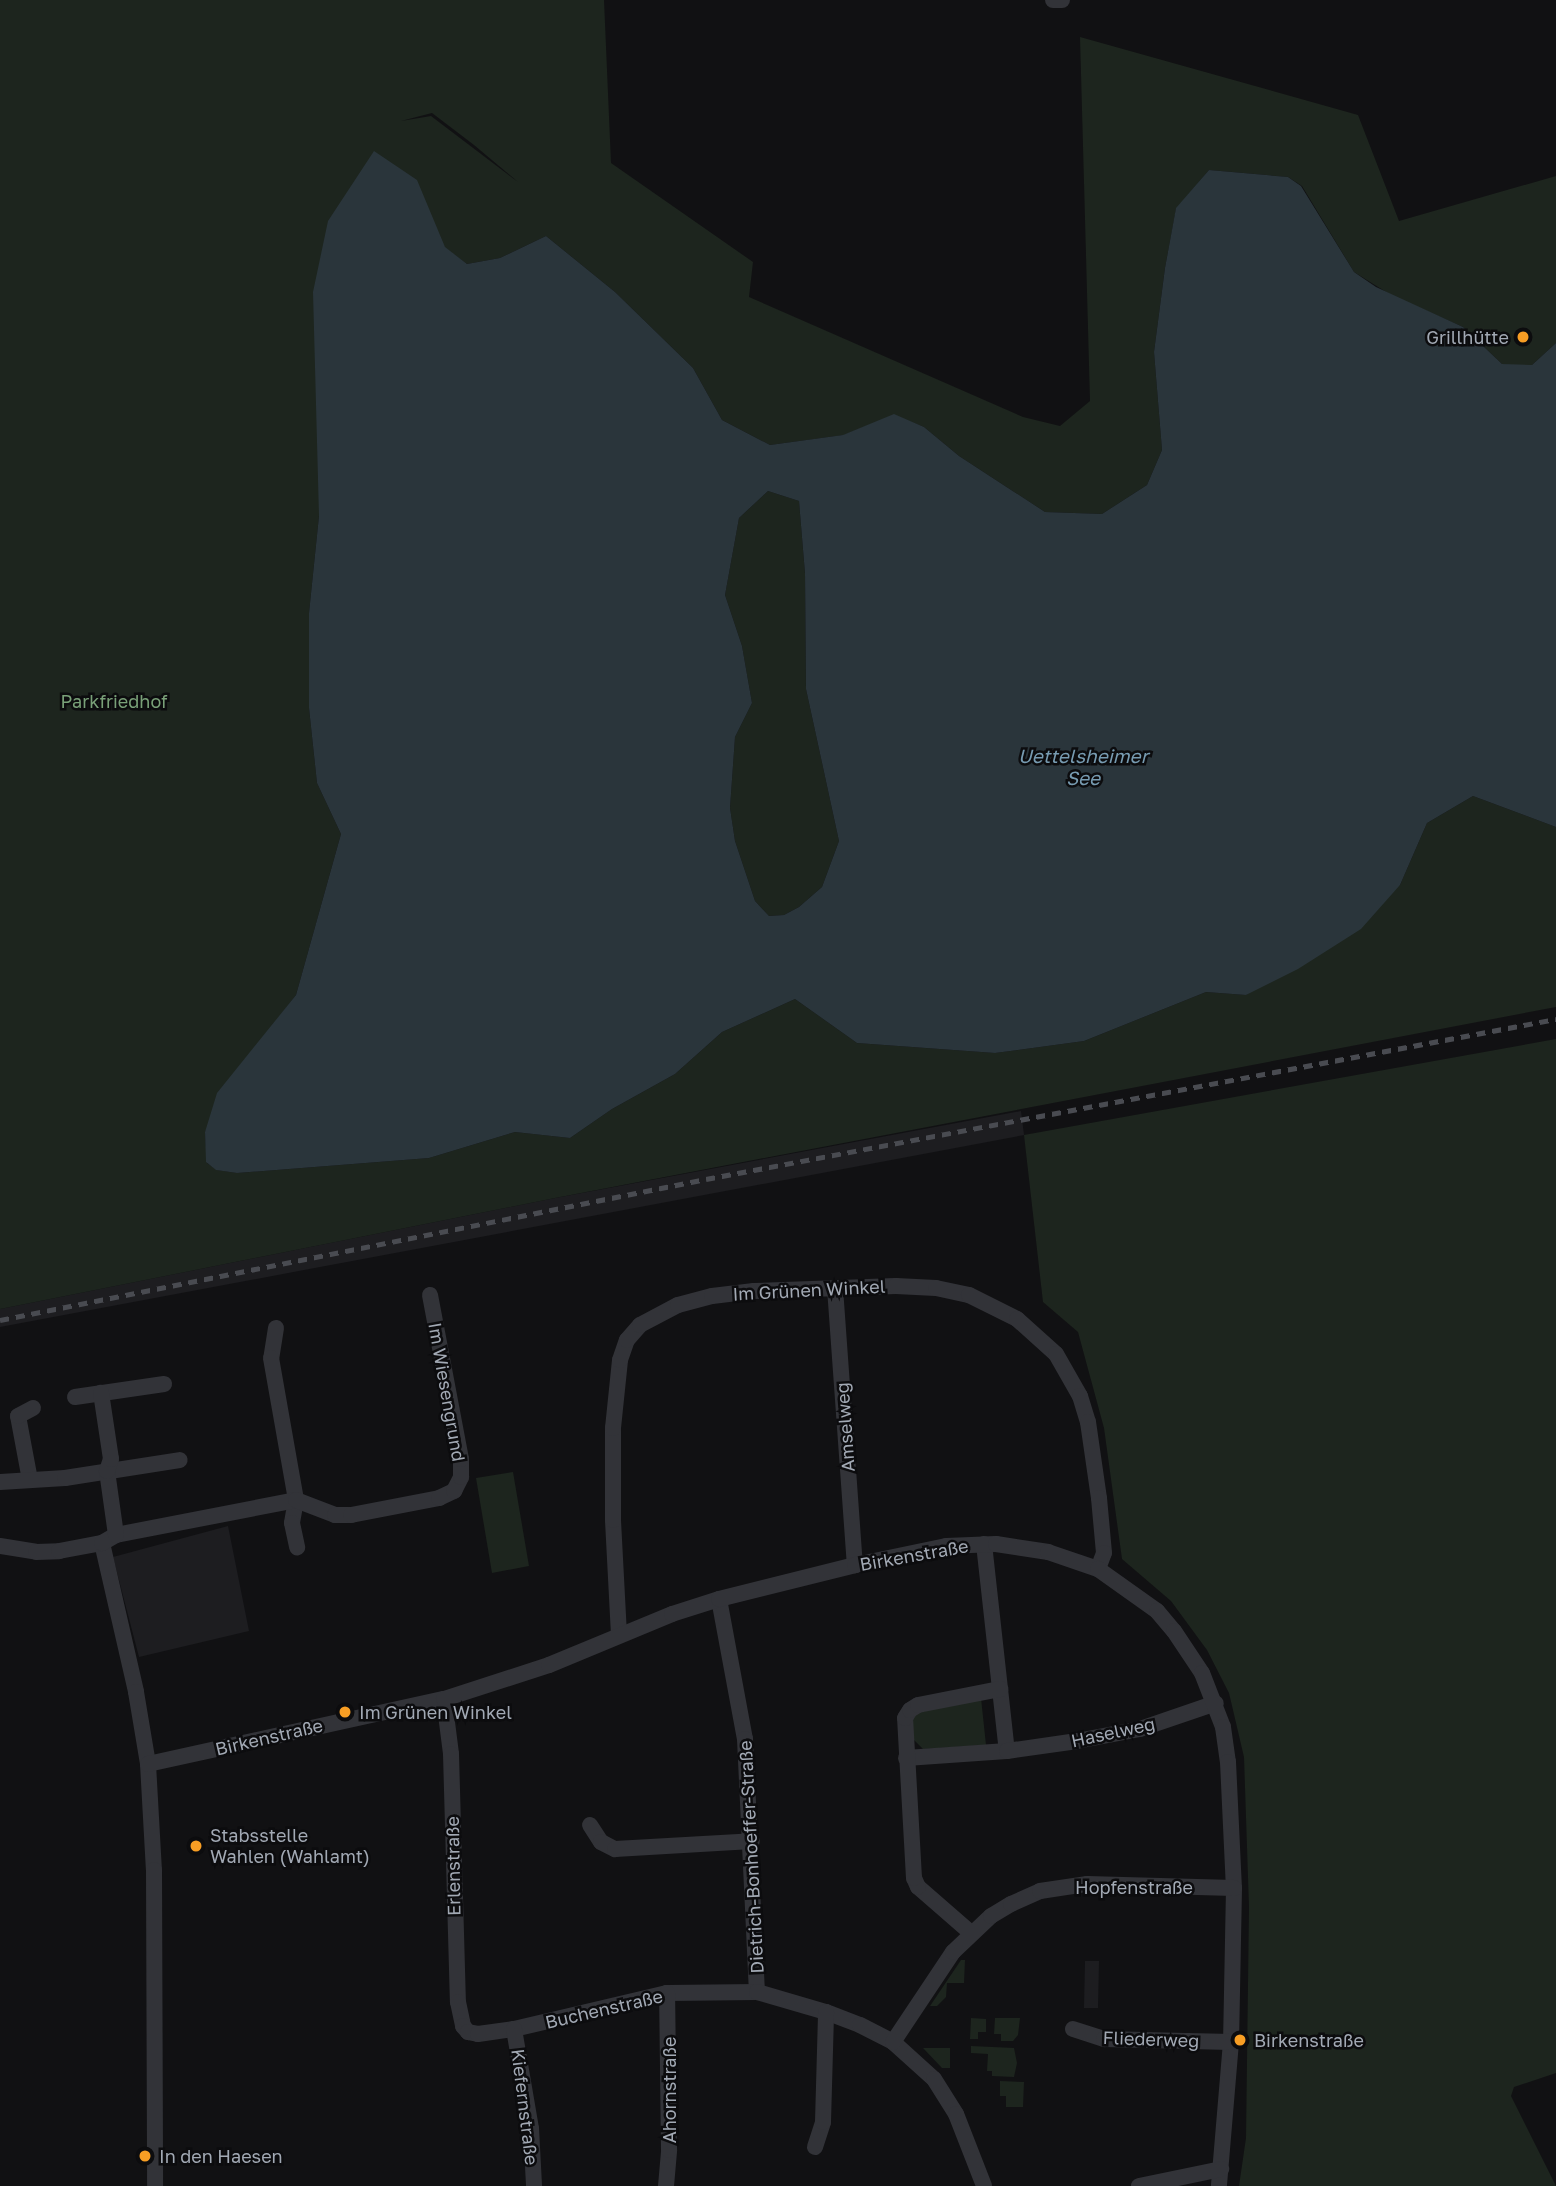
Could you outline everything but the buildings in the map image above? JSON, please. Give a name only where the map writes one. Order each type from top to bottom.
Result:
[{"type":"street","points":[[1053,0],[1062,0]]},
{"type":"street","name":"Amselweg","points":[[835,1288],[855,1565]]},
{"type":"street","name":"Im Grünen Winkel","points":[[619,1635],[614,1584],[613,1428],[615,1384],[627,1340],[656,1315],[712,1296],[835,1288],[936,1288],[969,1295],[1017,1319],[1044,1341],[1073,1381],[1088,1422],[1104,1553],[1098,1569]]},
{"type":"street","name":"Im Wiesengrund","points":[[296,1500],[335,1515],[351,1515],[439,1498],[454,1491],[461,1477],[461,1460],[430,1295]]},
{"type":"street","points":[[276,1328],[271,1358],[296,1500],[292,1523],[297,1547]]},
{"type":"street","points":[[75,1397],[164,1384]]},
{"type":"street","points":[[102,1393],[111,1460],[107,1471],[109,1539],[148,1764],[154,1880],[156,2186]]},
{"type":"street","points":[[30,1480],[18,1416],[33,1408]]},
{"type":"street","points":[[0,1482],[65,1478],[180,1460]]},
{"type":"street","points":[[0,1546],[36,1552],[59,1551],[296,1500]]},
{"type":"street","points":[[984,1544],[1007,1751]]},
{"type":"street","name":"Birkenstraße","points":[[148,1764],[444,1699],[549,1665],[619,1635],[719,1599],[855,1565],[946,1546],[1022,1546],[1098,1569],[1123,1584],[1157,1611],[1189,1652],[1216,1703],[1228,1762],[1234,1888],[1231,2042],[1219,2186]]},
{"type":"street","name":"Dietrich-Bonhoeffer-Straße","points":[[719,1599],[746,1739],[757,1992]]},
{"type":"street","points":[[971,1933],[918,1887],[914,1878],[905,1718],[910,1710],[918,1705],[1000,1689]]},
{"type":"street","name":"Erlenstraße","points":[[444,1699],[451,1754],[458,2002],[463,2026],[468,2032]]},
{"type":"street","name":"Haselweg","points":[[906,1758],[1007,1751],[1140,1729],[1216,1703]]},
{"type":"street","points":[[590,1825],[601,1842],[615,1849],[752,1841]]},
{"type":"street","name":"Hopfenstraße","points":[[893,2042],[953,1952],[971,1933],[1011,1904],[1040,1891],[1087,1884],[1234,1888]]},
{"type":"street","name":"Buchenstraße","points":[[468,2032],[478,2034],[514,2029],[667,1993],[757,1992],[825,2012],[893,2042],[919,2062],[949,2102],[973,2151],[984,2186]]},
{"type":"street","name":"Ahornstraße","points":[[666,2186],[669,2150],[667,1993]]},
{"type":"street","points":[[815,2147],[823,2122],[825,2012]]},
{"type":"street","name":"Kiefernstraße","points":[[514,2029],[531,2128],[534,2186]]},
{"type":"street","name":"Fliederweg","points":[[1073,2029],[1104,2039],[1231,2042]]},
{"type":"street","points":[[1139,2186],[1221,2169]]},
{"type":"shaded area","points":[[1021,1111],[1024,1135],[0,1327],[0,1309],[555,1198]]},
{"type":"shaded area","points":[[228,1526],[249,1631],[139,1657],[113,1557]]},
{"type":"shaded area","points":[[1085,1961],[1099,1961],[1098,2008],[1084,2008]]},
{"type":"green space","name":"Parkfriedhof","points":[[0,0],[604,0],[611,163],[753,262],[749,297],[1023,417],[1060,426],[1090,401],[1080,37],[1358,115],[1399,221],[1556,176],[1556,343],[1532,365],[1514,366],[1502,364],[1463,327],[1391,295],[1354,272],[1302,186],[1288,177],[1209,170],[1176,209],[1165,268],[1154,352],[1162,450],[1147,485],[1102,514],[1045,512],[959,456],[924,427],[894,415],[844,435],[770,445],[722,420],[693,368],[615,292],[546,236],[500,258],[467,264],[445,248],[432,221],[319,516],[309,613],[309,708],[317,783],[341,834],[296,995],[259,1043],[205,1132],[207,1163],[217,1170],[237,1173],[429,1158],[515,1132],[570,1138],[612,1109],[675,1074],[722,1032],[795,999],[857,1043],[995,1053],[1084,1041],[1206,992],[1246,995],[1400,885],[1427,823],[1473,796],[1556,827],[1556,1007],[555,1198],[0,1309]],"holes":[[[432,113],[518,182],[431,116],[401,121]]]},
{"type":"green space","points":[[768,491],[799,501],[805,573],[806,689],[839,841],[822,887],[799,907],[784,915],[769,916],[755,901],[735,841],[730,808],[735,737],[752,703],[742,646],[725,595],[739,518]]},
{"type":"green space","points":[[1556,1039],[1556,2073],[1514,2087],[1511,2096],[1556,2186],[1239,2186],[1246,2138],[1249,1907],[1244,1757],[1229,1693],[1207,1650],[1171,1601],[1122,1559],[1104,1428],[1078,1332],[1043,1302],[1024,1135]]},
{"type":"green space","points":[[513,1472],[529,1566],[492,1573],[476,1478]]},
{"type":"green space","points":[[981,1698],[986,1745],[923,1749],[911,1737],[911,1722],[917,1713]]},
{"type":"green space","points":[[961,1960],[965,1960],[964,1983],[947,1983],[946,1997],[937,2006],[930,2006]]},
{"type":"green space","points":[[971,2018],[986,2019],[986,2032],[978,2032],[978,2039],[970,2039]]},
{"type":"green space","points":[[995,2018],[1020,2018],[1018,2035],[1013,2041],[1001,2041],[1001,2034],[994,2034]]},
{"type":"green space","points":[[971,2046],[1014,2048],[1017,2063],[1014,2077],[992,2076],[992,2071],[987,2071],[988,2054],[971,2053]]},
{"type":"green space","points":[[923,2048],[950,2048],[950,2068],[942,2068]]},
{"type":"green space","points":[[1000,2081],[1024,2082],[1023,2107],[1006,2107],[1006,2096],[1000,2096]]},
{"type":"water","name":"Uettelsheimer See","points":[[374,151],[417,180],[445,247],[467,264],[500,258],[546,236],[615,292],[693,368],[722,420],[770,445],[843,435],[894,414],[924,427],[959,456],[1045,512],[1102,514],[1147,485],[1162,450],[1154,352],[1176,208],[1209,170],[1288,177],[1301,186],[1354,272],[1376,287],[1463,327],[1502,364],[1532,365],[1556,343],[1556,827],[1473,796],[1427,823],[1400,885],[1361,929],[1298,969],[1246,995],[1206,992],[1084,1041],[995,1053],[857,1043],[795,999],[722,1032],[675,1074],[612,1109],[570,1138],[515,1132],[429,1158],[237,1173],[216,1170],[206,1162],[205,1132],[217,1093],[296,995],[341,834],[317,783],[309,708],[309,613],[319,516],[313,292],[328,221]],"holes":[[[768,491],[799,501],[805,573],[806,689],[839,841],[822,887],[799,907],[784,915],[769,916],[755,901],[735,841],[730,808],[735,737],[752,703],[742,646],[725,595],[739,518]]]},
{"type":"railway","points":[[0,1320],[706,1179],[1556,1019]]},
{"type":"place","name":"Grillhütte","points":[[1523,337]]},
{"type":"place","name":"Im Grünen Winkel","points":[[345,1712]]},
{"type":"place","name":"Stabsstelle Wahlen (Wahlamt)","points":[[196,1846]]},
{"type":"place","name":"Birkenstraße","points":[[1240,2040]]},
{"type":"place","name":"In den Haesen","points":[[145,2156]]}]
